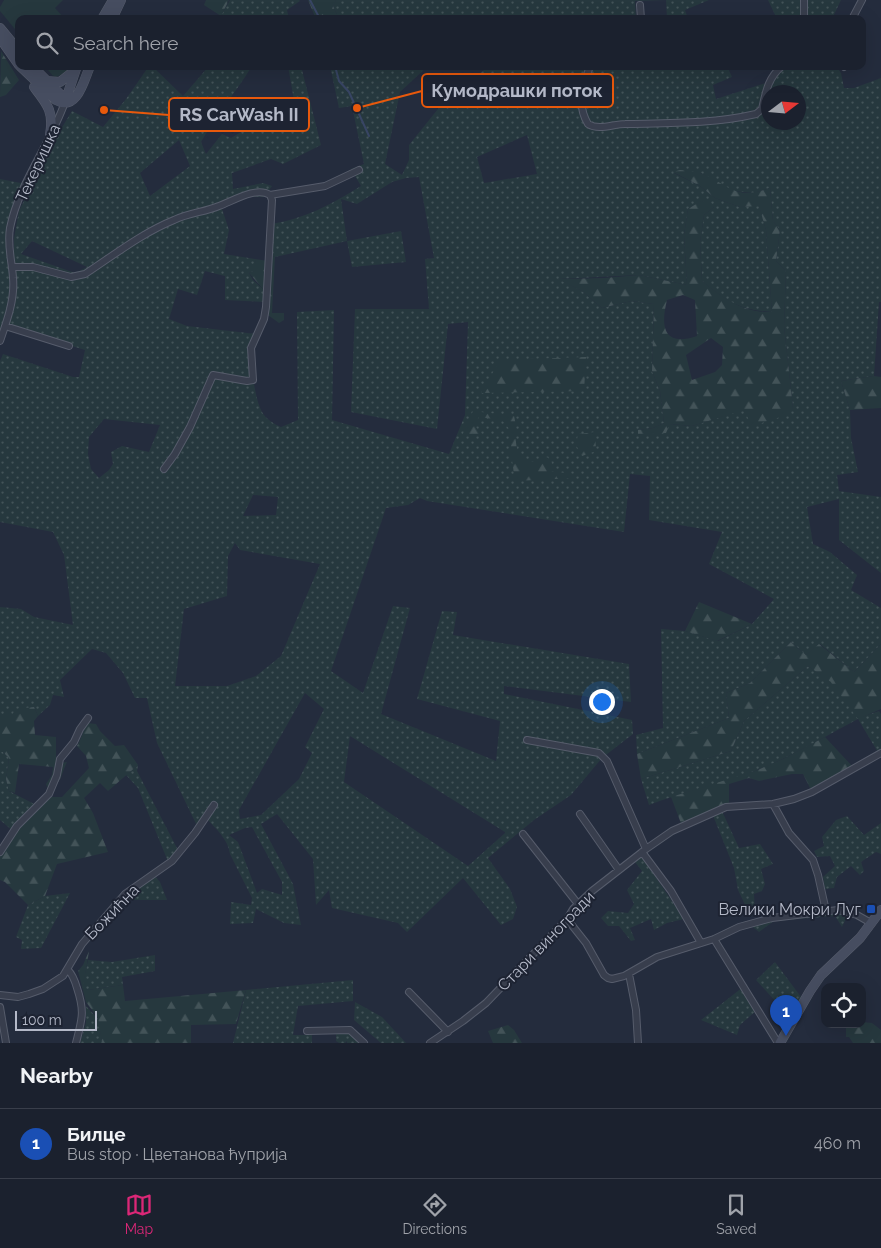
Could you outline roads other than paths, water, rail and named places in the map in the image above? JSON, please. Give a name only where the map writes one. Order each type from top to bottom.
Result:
[{"type":"street","points":[[104,15],[113,0]]},
{"type":"street","points":[[114,15],[121,0]]},
{"type":"street","points":[[804,0],[804,15]]},
{"type":"street","points":[[854,15],[862,0]]},
{"type":"street","points":[[640,5],[641,15]]},
{"type":"street","points":[[0,28],[15,46]]},
{"type":"street","points":[[0,38],[15,60]]},
{"type":"street","points":[[22,70],[51,112],[52,124],[50,135]]},
{"type":"street","points":[[23,70],[56,100],[65,102],[71,101],[76,97],[88,70]]},
{"type":"street","points":[[36,70],[61,95],[65,102]]},
{"type":"street","points":[[46,81],[58,83],[64,81],[74,70]]},
{"type":"street","points":[[65,102],[76,70]]},
{"type":"street","points":[[589,70],[582,89],[582,104],[588,124],[599,127],[622,124],[696,122],[756,114],[762,109],[767,87],[771,78],[778,70]]},
{"type":"street","name":"Текеришка","points":[[0,341],[13,288],[9,243],[10,229],[26,184],[65,102]]},
{"type":"street","points":[[12,267],[33,267],[64,276],[77,277],[175,219],[212,209],[250,194],[270,195],[324,186],[359,170]]},
{"type":"street","points":[[164,470],[190,427],[213,375],[247,382],[253,380],[251,348],[264,318],[266,307],[272,200],[270,195]]},
{"type":"street","points":[[5,326],[69,346]]},
{"type":"street","points":[[0,852],[17,826],[49,794],[56,780],[60,759],[74,742],[82,725],[88,718]]},
{"type":"street","points":[[527,740],[603,755],[608,761],[644,850],[671,891],[701,943]]},
{"type":"street","name":"Стари виногради","points":[[430,1043],[448,1032],[486,1003],[568,919],[578,904],[644,850],[672,831],[721,809],[736,806],[774,804],[812,792],[881,753]]},
{"type":"street","points":[[774,804],[789,833],[813,860],[817,869],[826,911]]},
{"type":"street","name":"Божићна","points":[[0,995],[18,997],[36,992],[58,981],[68,970],[82,944],[125,894],[172,861],[195,833],[214,805]]},
{"type":"street","points":[[580,814],[619,870]]},
{"type":"street","points":[[523,834],[578,904]]},
{"type":"street","points":[[568,919],[586,943],[604,975],[612,979],[629,974],[657,957],[714,939],[739,927],[762,920],[838,910],[877,918],[860,938],[821,975],[779,1043],[714,939]]},
{"type":"street","points":[[68,970],[72,974],[83,1009],[76,1043]]},
{"type":"street","points":[[629,974],[636,1010],[638,1043]]},
{"type":"street","points":[[409,992],[448,1032]]},
{"type":"street","points":[[0,1007],[6,1043]]},
{"type":"street","points":[[307,1031],[350,1030],[364,1043]]},
{"type":"waterway","points":[[310,0],[318,15]]},
{"type":"waterway","points":[[336,70],[339,81],[349,92],[369,136]]},
{"type":"place","name":"Кумодрашки поток","points":[[357,108]]},
{"type":"place","name":"RS CarWash II","points":[[104,110]]},
{"type":"place","name":"Велики Мокри Луг","points":[[871,909]]},
{"type":"place","name":"Билце","points":[[786,1036]]}]
